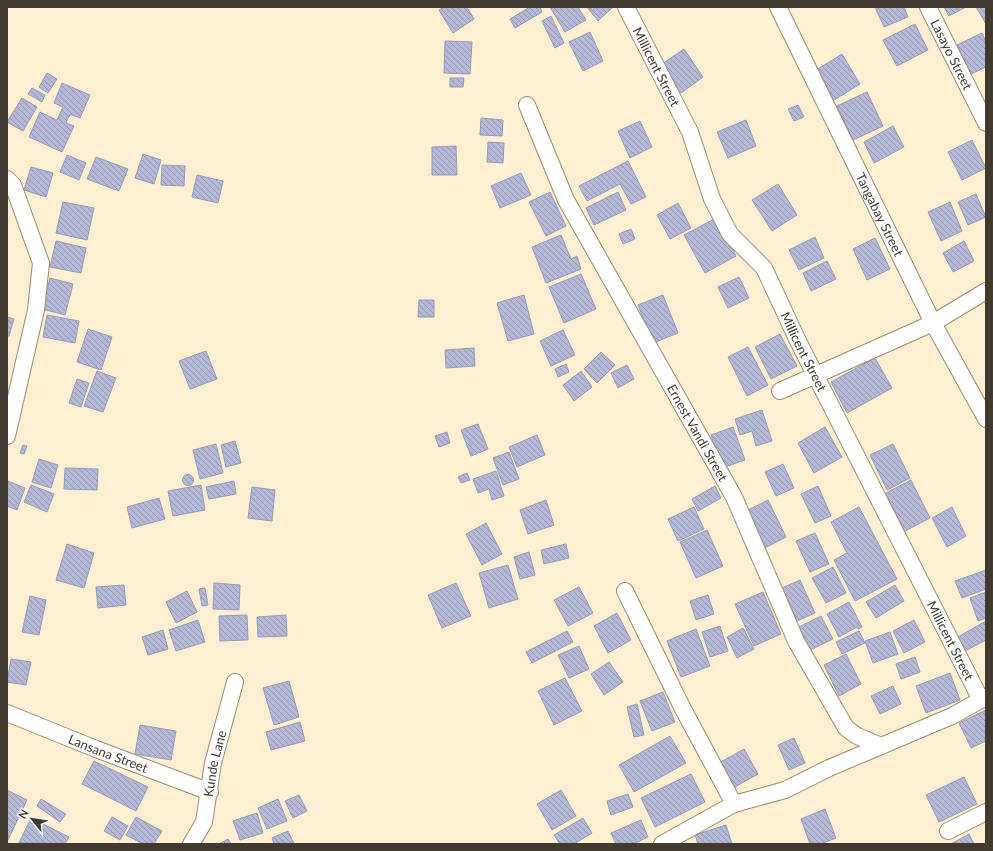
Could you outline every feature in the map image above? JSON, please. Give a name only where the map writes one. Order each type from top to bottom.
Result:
[{"type":"street","name":"Millicent Street","points":[[626,7],[690,132],[712,199],[719,213],[730,234],[764,268],[816,374],[984,698]]},
{"type":"street","name":"Tangabay Street","points":[[778,7],[933,323],[986,419]]},
{"type":"street","name":"Lasayo Street","points":[[928,7],[986,123]]},
{"type":"street","name":"Ernest Vandi Street","points":[[527,105],[566,200],[734,497],[796,641],[846,728],[857,736],[881,746]]},
{"type":"street","points":[[7,180],[13,185],[41,263],[36,310],[7,436]]},
{"type":"street","points":[[780,391],[933,323],[986,291]]},
{"type":"street","points":[[625,592],[689,721],[734,804]]},
{"type":"street","name":"Kunde Lane","points":[[190,844],[204,822],[210,792],[213,763],[235,682]]},
{"type":"street","points":[[662,844],[734,804],[785,790],[881,746],[952,716],[984,698]]},
{"type":"street","name":"Lansana Street","points":[[7,713],[96,749],[210,792]]},
{"type":"street","points":[[948,831],[986,812]]},
{"type":"building","points":[[444,7],[467,7],[474,19],[453,33],[439,10]]},
{"type":"building","points":[[530,7],[540,7],[542,12],[515,28],[510,19]]},
{"type":"building","points":[[550,7],[578,7],[586,20],[565,32]]},
{"type":"building","points":[[587,7],[611,7],[612,8],[598,21]]},
{"type":"building","points":[[875,7],[904,7],[908,17],[884,27]]},
{"type":"building","points":[[944,7],[966,7],[949,16]]},
{"type":"building","points":[[976,7],[986,7],[986,24]]},
{"type":"building","points":[[551,16],[564,43],[555,48],[542,21]]},
{"type":"building","points":[[915,24],[928,50],[897,66],[883,40]]},
{"type":"building","points":[[590,32],[603,61],[583,71],[569,42]]},
{"type":"building","points":[[982,33],[986,42],[986,67],[971,74],[957,45]]},
{"type":"building","points":[[445,41],[472,42],[470,74],[444,73]]},
{"type":"building","points":[[684,49],[703,77],[681,93],[662,64]]},
{"type":"building","points":[[842,54],[860,84],[831,102],[813,72]]},
{"type":"building","points":[[47,73],[57,79],[48,93],[39,87]]},
{"type":"building","points":[[450,78],[464,78],[463,87],[450,87]]},
{"type":"building","points":[[62,83],[90,95],[80,118],[70,114],[66,123],[74,126],[62,152],[29,137],[40,112],[57,120],[63,107],[54,103]]},
{"type":"building","points":[[32,88],[45,95],[42,102],[28,94]]},
{"type":"building","points":[[867,92],[883,126],[853,140],[837,106]]},
{"type":"building","points":[[22,98],[37,107],[23,131],[7,122]]},
{"type":"building","points":[[798,105],[804,117],[794,121],[788,109]]},
{"type":"building","points":[[481,118],[503,120],[502,136],[480,135]]},
{"type":"building","points":[[746,120],[756,146],[728,158],[717,132]]},
{"type":"building","points":[[640,121],[652,147],[630,158],[618,131]]},
{"type":"building","points":[[893,126],[904,147],[874,163],[864,142]]},
{"type":"building","points":[[972,140],[986,168],[962,180],[948,152]]},
{"type":"building","points":[[488,142],[504,143],[503,163],[487,162]]},
{"type":"building","points":[[456,146],[457,175],[432,175],[432,147]]},
{"type":"building","points":[[143,154],[161,160],[154,184],[135,178]]},
{"type":"building","points":[[67,155],[86,163],[79,180],[60,172]]},
{"type":"building","points":[[96,157],[128,169],[119,191],[87,179]]},
{"type":"building","points":[[628,161],[646,197],[631,204],[620,184],[587,201],[579,186]]},
{"type":"building","points":[[162,165],[185,166],[184,186],[161,185]]},
{"type":"building","points":[[31,167],[53,173],[46,197],[24,190]]},
{"type":"building","points":[[521,173],[531,195],[500,208],[491,186]]},
{"type":"building","points":[[197,175],[223,181],[218,203],[192,197]]},
{"type":"building","points":[[778,184],[797,215],[772,231],[752,200]]},
{"type":"building","points":[[550,192],[566,226],[546,236],[529,202]]},
{"type":"building","points":[[618,192],[626,210],[594,225],[586,208]]},
{"type":"building","points":[[976,194],[986,217],[968,225],[958,202]]},
{"type":"building","points":[[63,202],[94,208],[87,240],[56,233]]},
{"type":"building","points":[[950,202],[962,231],[941,241],[928,212]]},
{"type":"building","points":[[678,203],[691,228],[670,239],[657,215]]},
{"type":"building","points":[[716,218],[736,256],[705,273],[684,235]]},
{"type":"building","points":[[631,229],[635,239],[623,244],[619,234]]},
{"type":"building","points":[[561,235],[571,259],[577,256],[581,269],[546,283],[532,247]]},
{"type":"building","points":[[815,237],[824,258],[799,270],[789,250]]},
{"type":"building","points":[[875,238],[890,269],[867,280],[853,249]]},
{"type":"building","points":[[56,241],[86,248],[81,273],[50,267]]},
{"type":"building","points":[[964,241],[974,261],[953,272],[943,253]]},
{"type":"building","points":[[827,261],[836,279],[811,291],[803,273]]},
{"type":"building","points":[[581,274],[596,309],[564,323],[549,287]]},
{"type":"building","points":[[739,277],[749,298],[728,308],[718,287]]},
{"type":"building","points":[[50,278],[73,284],[65,315],[42,309]]},
{"type":"building","points":[[524,295],[534,334],[508,341],[497,303]]},
{"type":"building","points":[[663,295],[678,333],[653,343],[638,305]]},
{"type":"building","points":[[419,300],[434,300],[434,317],[418,317]]},
{"type":"building","points":[[47,315],[79,321],[75,343],[43,337]]},
{"type":"building","points":[[7,317],[14,319],[9,336],[7,336]]},
{"type":"building","points":[[88,329],[112,337],[101,370],[77,362]]},
{"type":"building","points":[[563,330],[575,355],[551,366],[540,341]]},
{"type":"building","points":[[780,334],[797,366],[771,379],[755,347]]},
{"type":"building","points":[[748,347],[768,385],[747,396],[728,357]]},
{"type":"building","points":[[474,348],[475,366],[446,368],[445,350]]},
{"type":"building","points":[[206,351],[217,379],[190,389],[179,361]]},
{"type":"building","points":[[601,352],[615,365],[597,383],[584,369]]},
{"type":"building","points":[[875,358],[892,388],[847,413],[831,382]]},
{"type":"building","points":[[566,364],[569,372],[558,377],[555,369]]},
{"type":"building","points":[[627,365],[634,379],[618,388],[611,373]]},
{"type":"building","points":[[97,371],[116,378],[103,412],[84,406]]},
{"type":"building","points":[[581,371],[592,387],[574,401],[563,385]]},
{"type":"building","points":[[77,379],[89,383],[81,407],[69,403]]},
{"type":"building","points":[[762,410],[772,441],[756,446],[752,431],[740,435],[735,419]]},
{"type":"building","points":[[478,424],[488,449],[471,456],[461,430]]},
{"type":"building","points":[[733,427],[745,460],[722,468],[711,435]]},
{"type":"building","points":[[825,427],[842,457],[814,473],[798,443]]},
{"type":"building","points":[[447,432],[450,443],[439,447],[435,436]]},
{"type":"building","points":[[537,435],[545,455],[517,467],[509,447]]},
{"type":"building","points":[[235,441],[241,463],[226,467],[221,445]]},
{"type":"building","points":[[216,444],[223,473],[200,479],[193,450]]},
{"type":"building","points":[[893,444],[910,478],[887,490],[870,455]]},
{"type":"building","points":[[23,445],[27,446],[24,454],[20,453]]},
{"type":"building","points":[[509,452],[519,479],[503,485],[493,458]]},
{"type":"building","points":[[39,459],[58,465],[51,488],[32,482]]},
{"type":"building","points":[[783,464],[794,488],[776,496],[765,472]]},
{"type":"building","points":[[65,468],[98,469],[97,490],[64,489]]},
{"type":"building","points":[[496,471],[504,496],[492,500],[489,489],[478,493],[473,479]]},
{"type":"building","points":[[467,473],[470,480],[461,483],[458,477]]},
{"type":"building","points":[[188,474],[192,476],[194,480],[192,484],[188,486],[184,484],[182,480],[184,476]]},
{"type":"building","points":[[911,480],[930,518],[903,532],[884,494]]},
{"type":"building","points":[[8,481],[25,488],[17,510],[7,506]]},
{"type":"building","points":[[234,481],[236,494],[209,499],[206,487]]},
{"type":"building","points":[[31,485],[54,494],[47,512],[24,502]]},
{"type":"building","points":[[201,485],[205,510],[173,516],[168,491]]},
{"type":"building","points":[[715,486],[721,498],[698,511],[692,499]]},
{"type":"building","points":[[818,486],[831,516],[815,523],[801,494]]},
{"type":"building","points":[[252,487],[275,490],[272,521],[248,518]]},
{"type":"building","points":[[159,498],[165,519],[132,528],[127,507]]},
{"type":"building","points":[[546,500],[554,525],[528,534],[520,510]]},
{"type":"building","points":[[768,500],[786,537],[763,549],[744,512]]},
{"type":"building","points":[[694,507],[704,529],[678,541],[668,519]]},
{"type":"building","points":[[859,507],[897,579],[855,601],[834,560],[847,553],[831,522]]},
{"type":"building","points":[[952,507],[966,536],[947,547],[932,518]]},
{"type":"building","points":[[486,523],[502,554],[482,565],[466,534]]},
{"type":"building","points":[[707,530],[723,566],[696,578],[680,542]]},
{"type":"building","points":[[815,533],[829,564],[810,572],[796,541]]},
{"type":"building","points":[[67,544],[94,553],[84,588],[56,580]]},
{"type":"building","points":[[566,544],[569,558],[544,564],[541,550]]},
{"type":"building","points":[[529,552],[535,575],[520,579],[514,557]]},
{"type":"building","points":[[508,565],[518,599],[489,608],[479,573]]},
{"type":"building","points":[[833,567],[846,593],[826,603],[812,578]]},
{"type":"building","points":[[986,570],[986,589],[962,598],[955,581]]},
{"type":"building","points":[[800,580],[815,613],[797,621],[782,588]]},
{"type":"building","points":[[214,583],[240,585],[239,610],[213,609]]},
{"type":"building","points":[[456,583],[471,616],[442,628],[428,595]]},
{"type":"building","points":[[124,585],[126,605],[98,608],[96,587]]},
{"type":"building","points":[[895,585],[904,601],[876,618],[866,602]]},
{"type":"building","points":[[579,587],[593,613],[568,626],[554,600]]},
{"type":"building","points":[[205,588],[208,605],[202,606],[199,589]]},
{"type":"building","points":[[187,591],[197,612],[176,623],[166,602]]},
{"type":"building","points":[[763,592],[781,634],[754,646],[735,604]]},
{"type":"building","points":[[986,592],[986,618],[978,621],[970,598]]},
{"type":"building","points":[[708,595],[714,614],[696,620],[690,601]]},
{"type":"building","points":[[30,596],[46,600],[39,635],[22,632]]},
{"type":"building","points":[[849,602],[862,627],[858,629],[857,627],[839,637],[827,614]]},
{"type":"building","points":[[617,613],[631,640],[608,653],[594,626]]},
{"type":"building","points":[[247,615],[248,640],[220,641],[219,616]]},
{"type":"building","points":[[286,615],[287,636],[258,637],[257,617]]},
{"type":"building","points":[[821,616],[833,639],[810,650],[799,627]]},
{"type":"building","points":[[198,620],[205,642],[176,651],[169,630]]},
{"type":"building","points":[[914,620],[925,642],[904,653],[893,631]]},
{"type":"building","points":[[986,621],[986,640],[963,652],[956,638]]},
{"type":"building","points":[[720,626],[728,651],[710,657],[702,632]]},
{"type":"building","points":[[743,628],[754,649],[737,658],[727,637]]},
{"type":"building","points":[[696,629],[710,666],[681,677],[667,641]]},
{"type":"building","points":[[163,630],[168,649],[148,655],[142,637]]},
{"type":"building","points":[[567,631],[573,642],[532,663],[526,652]]},
{"type":"building","points":[[859,631],[865,643],[842,654],[836,642]]},
{"type":"building","points":[[890,632],[898,654],[873,663],[865,641]]},
{"type":"building","points":[[579,646],[589,669],[569,678],[558,655]]},
{"type":"building","points":[[846,654],[861,684],[839,696],[824,665]]},
{"type":"building","points":[[915,657],[920,672],[901,679],[896,664]]},
{"type":"building","points":[[11,659],[31,662],[26,685],[7,682]]},
{"type":"building","points":[[609,662],[623,682],[604,695],[591,674]]},
{"type":"building","points":[[950,673],[960,700],[926,713],[916,686]]},
{"type":"building","points":[[565,678],[582,711],[554,725],[538,691]]},
{"type":"building","points":[[289,681],[299,717],[274,725],[263,688]]},
{"type":"building","points":[[893,686],[901,704],[880,714],[871,696]]},
{"type":"building","points":[[663,692],[675,722],[652,731],[640,701]]},
{"type":"building","points":[[637,704],[644,735],[634,737],[627,707]]},
{"type":"building","points":[[986,710],[986,741],[971,748],[959,723]]},
{"type":"building","points":[[300,722],[305,741],[271,750],[266,732]]},
{"type":"building","points":[[140,725],[176,731],[171,760],[135,754]]},
{"type":"building","points":[[670,736],[686,763],[634,792],[619,765]]},
{"type":"building","points":[[794,738],[805,763],[789,770],[778,745]]},
{"type":"building","points":[[744,749],[758,774],[733,788],[719,763]]},
{"type":"building","points":[[94,761],[148,787],[136,811],[82,784]]},
{"type":"building","points":[[691,774],[705,802],[655,827],[641,798]]},
{"type":"building","points":[[964,777],[977,804],[939,822],[926,795]]},
{"type":"building","points":[[7,790],[27,800],[7,842]]},
{"type":"building","points":[[561,790],[576,816],[552,830],[537,804]]},
{"type":"building","points":[[628,794],[633,807],[611,815],[607,801]]},
{"type":"building","points":[[299,795],[307,811],[293,818],[285,801]]},
{"type":"building","points":[[41,799],[66,814],[60,822],[37,806]]},
{"type":"building","points":[[278,799],[287,821],[267,829],[258,808]]},
{"type":"building","points":[[825,809],[836,838],[821,844],[810,844],[801,819]]},
{"type":"building","points":[[257,813],[263,833],[240,840],[233,821]]},
{"type":"building","points":[[112,817],[128,826],[120,840],[104,831]]},
{"type":"building","points":[[136,817],[162,831],[154,844],[143,844],[126,835]]},
{"type":"building","points":[[31,818],[69,837],[65,844],[19,843]]},
{"type":"building","points":[[583,818],[592,833],[574,844],[560,844],[554,835]]},
{"type":"building","points":[[641,820],[648,837],[633,844],[616,844],[611,833]]},
{"type":"building","points":[[726,825],[732,844],[698,844],[695,835]]},
{"type":"building","points":[[288,831],[294,844],[274,844],[272,838]]},
{"type":"building","points":[[969,834],[974,844],[951,844]]},
{"type":"building","points":[[228,839],[231,844],[219,844]]}]
